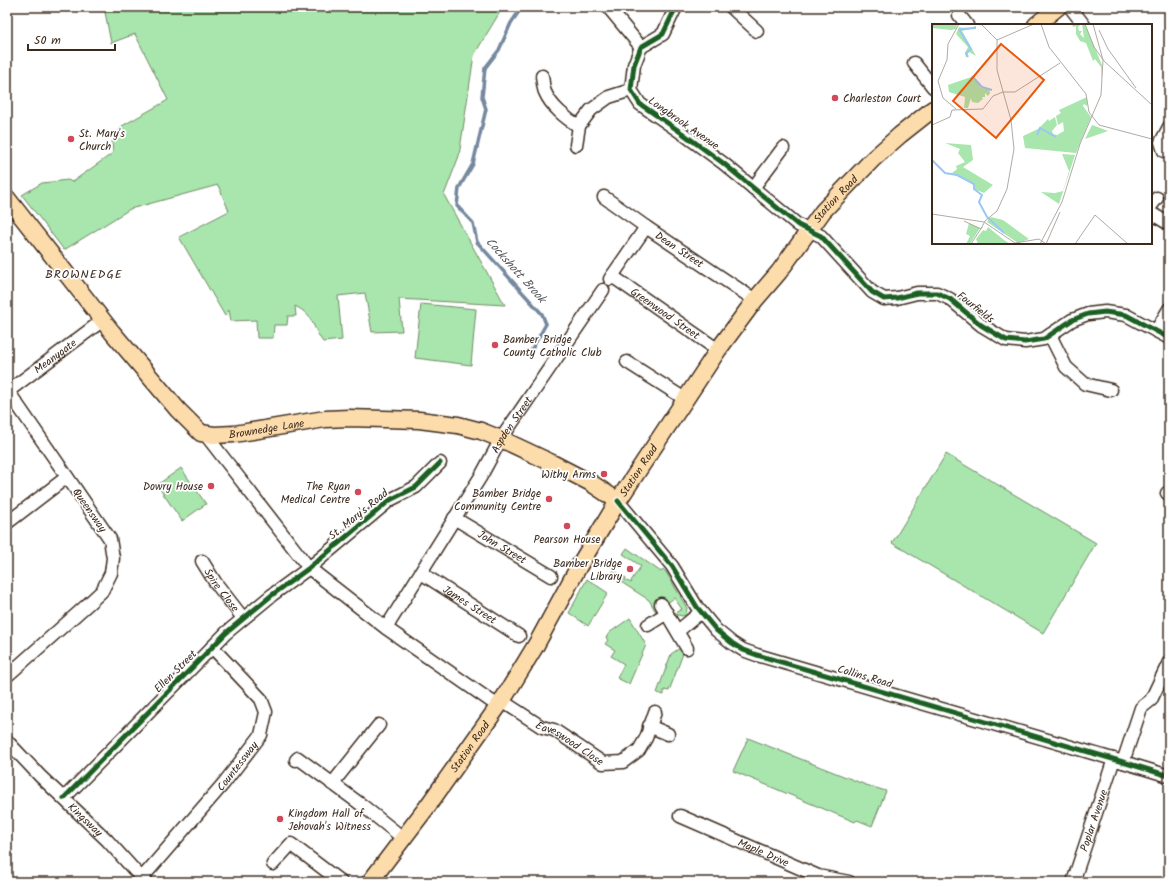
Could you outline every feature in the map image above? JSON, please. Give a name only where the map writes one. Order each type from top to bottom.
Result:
[{"type":"main road","points":[[1037,24],[1058,7]]},
{"type":"main road","name":"Station Road","points":[[370,882],[427,806],[500,704],[536,645],[579,566],[618,501],[718,350],[755,300],[779,272],[823,211],[873,159],[932,110]]},
{"type":"main road","points":[[7,198],[103,320],[178,410],[198,431],[205,434]]},
{"type":"main road","name":"Brownedge Lane","points":[[205,434],[234,434],[325,419],[374,418],[419,420],[458,425],[481,431],[501,439],[559,466],[618,501]]},
{"type":"street","points":[[608,7],[641,47]]},
{"type":"street","points":[[576,145],[579,126],[590,110],[608,97],[631,90],[634,65],[641,47],[663,34],[676,7]]},
{"type":"street","points":[[731,7],[757,30]]},
{"type":"street","points":[[1070,7],[1083,24]]},
{"type":"street","points":[[959,15],[966,24]]},
{"type":"street","points":[[914,63],[932,86]]},
{"type":"street","points":[[542,76],[545,92],[553,104],[569,121],[579,126]]},
{"type":"street","name":"Longbrook Avenue","points":[[631,90],[640,104],[682,133],[798,225],[809,230]]},
{"type":"street","points":[[1164,151],[1161,142],[1169,127]]},
{"type":"street","points":[[753,188],[783,148]]},
{"type":"street","name":"Dean Street","points":[[604,197],[755,300]]},
{"type":"street","points":[[1152,215],[1169,224]]},
{"type":"street","name":"Greenwood Street","points":[[646,227],[611,278],[718,350]]},
{"type":"street","name":"Fourfields","points":[[809,230],[821,236],[872,292],[884,299],[917,294],[937,293],[950,299],[981,326],[1006,340],[1025,342],[1044,339],[1072,320],[1088,314],[1105,312],[1126,315],[1169,338]]},
{"type":"street","name":"Aspden Street","points":[[386,628],[481,476],[501,439],[603,290]]},
{"type":"street","points":[[1156,331],[1169,309]]},
{"type":"street","name":"Meanygate","points":[[7,391],[103,320]]},
{"type":"street","points":[[1050,335],[1066,367],[1085,384],[1111,390]]},
{"type":"street","points":[[627,362],[685,399]]},
{"type":"street","name":"Queensway","points":[[7,391],[110,539],[113,558],[111,573],[102,591],[7,676]]},
{"type":"street","points":[[205,434],[309,568],[386,628],[500,704]]},
{"type":"street","name":"St. Mary's Road","points":[[309,568],[390,500],[416,487],[440,463]]},
{"type":"street","points":[[7,523],[67,477]]},
{"type":"street","name":"Collins Road","points":[[618,501],[672,566],[701,612],[716,630],[743,650],[1169,776]]},
{"type":"street","name":"John Street","points":[[454,518],[551,576]]},
{"type":"street","name":"Spire Close","points":[[202,561],[215,582],[243,618]]},
{"type":"street","name":"Ellen Street","points":[[64,798],[100,760],[243,618],[309,568]]},
{"type":"street","name":"James Street","points":[[421,573],[519,636]]},
{"type":"street","points":[[648,625],[664,608],[687,648]]},
{"type":"street","points":[[678,631],[701,612]]},
{"type":"street","name":"Countessway","points":[[143,880],[224,783],[261,735],[266,712],[261,698],[212,648]]},
{"type":"street","name":"Poplar Avenue","points":[[1073,882],[1118,760],[1141,708],[1151,700],[1169,662]]},
{"type":"street","name":"Eaveswood Close","points":[[500,704],[542,726],[554,730],[603,763],[623,762],[639,750],[655,712]]},
{"type":"street","points":[[332,784],[378,725]]},
{"type":"street","points":[[649,726],[668,734]]},
{"type":"street","name":"Kingsway","points":[[7,741],[40,776],[107,840],[143,880]]},
{"type":"street","points":[[296,760],[298,758],[403,838]]},
{"type":"street","name":"Maple Drive","points":[[680,816],[816,879],[849,882]]},
{"type":"street","points":[[273,864],[291,844],[341,882]]},
{"type":"green space","points":[[104,7],[503,7],[474,55],[459,156],[444,195],[505,305],[399,299],[402,331],[372,332],[365,293],[338,296],[342,340],[323,342],[306,314],[295,306],[296,316],[288,316],[287,325],[274,325],[273,338],[257,338],[256,320],[231,321],[229,310],[225,316],[179,237],[229,211],[218,185],[130,209],[64,250],[22,195],[42,183],[68,180],[72,182],[113,153],[112,142],[122,126],[168,100],[135,34],[111,43]]},
{"type":"green space","points":[[421,304],[476,309],[471,365],[415,358]]},
{"type":"green space","points":[[946,454],[1096,543],[1043,633],[892,543]]},
{"type":"green space","points":[[181,468],[206,504],[182,521],[157,485]]},
{"type":"green space","points":[[627,548],[661,572],[663,569],[666,572],[687,608],[686,615],[682,616],[673,614],[682,609],[674,598],[657,614],[649,600],[610,575],[613,570],[626,578],[625,580],[631,583],[632,582],[631,581],[641,566],[623,554]]},
{"type":"green space","points":[[587,579],[608,593],[588,626],[569,613]]},
{"type":"green space","points":[[630,618],[646,645],[629,684],[617,678],[624,664],[611,656],[615,650],[605,644],[608,640],[606,638],[609,633]]},
{"type":"green space","points":[[680,648],[684,651],[669,691],[664,690],[664,695],[657,693],[671,654]]},
{"type":"green space","points":[[748,738],[866,785],[886,791],[872,826],[857,820],[855,822],[733,771]]},
{"type":"waterway","name":"Cockshott Brook","points":[[522,7],[511,23],[499,50],[485,68],[482,97],[486,109],[473,164],[459,188],[457,206],[473,223],[477,242],[542,314],[546,324],[532,349]]},
{"type":"cycle path","points":[[676,7],[663,34],[641,47],[634,65],[631,90],[640,104],[723,163],[798,225],[821,236],[872,292],[884,299],[897,298],[917,293],[937,293],[950,299],[981,325],[1006,340],[1025,342],[1044,339],[1072,320],[1088,314],[1105,312],[1126,315],[1169,338]]},
{"type":"cycle path","points":[[64,798],[226,633],[272,595],[309,568],[390,500],[416,487],[440,463]]},
{"type":"cycle path","points":[[618,501],[672,566],[697,607],[716,630],[743,650],[1169,776]]},
{"type":"place","name":"Charleston Court","points":[[835,98]]},
{"type":"place","name":"St. Mary's Church","points":[[71,139]]},
{"type":"place","name":"Bamber Bridge County Catholic Club","points":[[495,345]]},
{"type":"place","name":"Withy Arms","points":[[604,474]]},
{"type":"place","name":"Dowry House","points":[[211,486]]},
{"type":"place","name":"The Ryan Medical Centre","points":[[358,492]]},
{"type":"place","name":"Bamber Bridge Community Centre","points":[[549,499]]},
{"type":"place","name":"Pearson House","points":[[567,526]]},
{"type":"place","name":"Bamber Bridge Library","points":[[630,569]]},
{"type":"place","name":"Kingdom Hall of Jehovah's Witness","points":[[280,819]]},
{"type":"district","name":"BROWNEDGE","points":[[84,274]]}]
